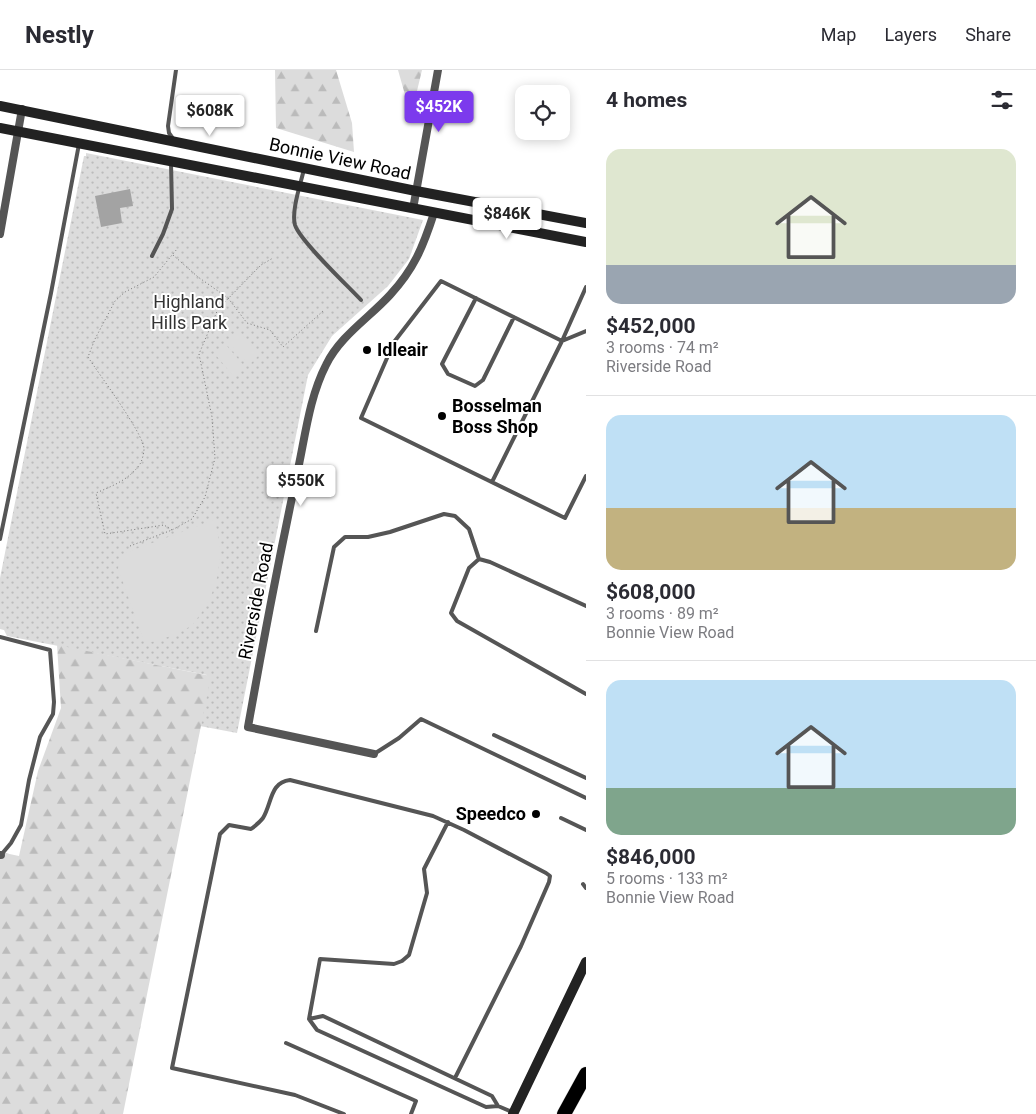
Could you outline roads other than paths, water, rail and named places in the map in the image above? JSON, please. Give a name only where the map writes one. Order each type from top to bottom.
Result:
[{"type":"highway","points":[[564,1114],[586,1074]]},
{"type":"main road","name":"Bonnie View Road","points":[[0,106],[304,169],[586,223]]},
{"type":"main road","name":"Bonnie View Road","points":[[0,128],[586,242]]},
{"type":"main road","points":[[171,161],[175,142]]},
{"type":"main road","points":[[513,1113],[586,962]]},
{"type":"street","points":[[413,209],[438,70]]},
{"type":"street","points":[[0,234],[4,197],[22,110]]},
{"type":"street","name":"Riverside Road","points":[[374,754],[248,727],[274,578],[314,396],[326,364],[338,347],[389,296],[413,266],[425,243],[434,213]]},
{"type":"lane","points":[[175,142],[169,133],[168,126],[176,70]]},
{"type":"lane","points":[[0,539],[51,293],[79,143]]},
{"type":"lane","points":[[152,256],[163,234],[172,208],[171,161]]},
{"type":"lane","points":[[304,169],[295,211],[295,225],[310,246],[361,300]]},
{"type":"lane","points":[[586,332],[562,340],[441,281],[394,342],[361,418],[565,518],[586,476]]},
{"type":"lane","points":[[492,482],[586,287]]},
{"type":"lane","points":[[476,298],[442,364],[448,374],[475,386],[483,380],[514,317]]},
{"type":"lane","points":[[316,631],[334,547],[345,537],[368,537],[390,532],[444,514],[455,516],[469,530],[479,559]]},
{"type":"lane","points":[[479,559],[490,562],[586,606]]},
{"type":"lane","points":[[479,559],[469,568],[454,603],[452,613],[457,622],[586,694]]},
{"type":"lane","points":[[0,637],[50,650],[54,702],[53,714],[40,737],[29,780],[21,825],[11,843],[0,855]]},
{"type":"lane","points":[[374,754],[399,738],[421,719],[586,798]]},
{"type":"lane","points":[[494,734],[586,778]]},
{"type":"lane","points":[[344,1114],[295,1094],[172,1068],[220,834],[229,825],[251,829],[262,820],[276,787],[282,781],[290,780],[433,816],[538,868],[550,876],[525,938],[455,1078]]},
{"type":"lane","points":[[561,818],[586,830]]},
{"type":"lane","points":[[448,822],[424,869],[427,893],[410,955],[402,962],[394,964],[320,959],[309,1020],[317,1030],[486,1107],[498,1106],[513,1113]]},
{"type":"lane","points":[[309,1020],[323,1016],[492,1096],[498,1106]]},
{"type":"lane","points":[[286,1044],[416,1102],[411,1114]]},
{"type":"place","name":"Idleair","points":[[367,350]]},
{"type":"place","name":"Bosselman Boss Shop","points":[[442,416]]},
{"type":"place","name":"Speedco","points":[[536,814]]},
{"type":"park label","name":"Highland Hills Park","points":[[189,312]]}]
